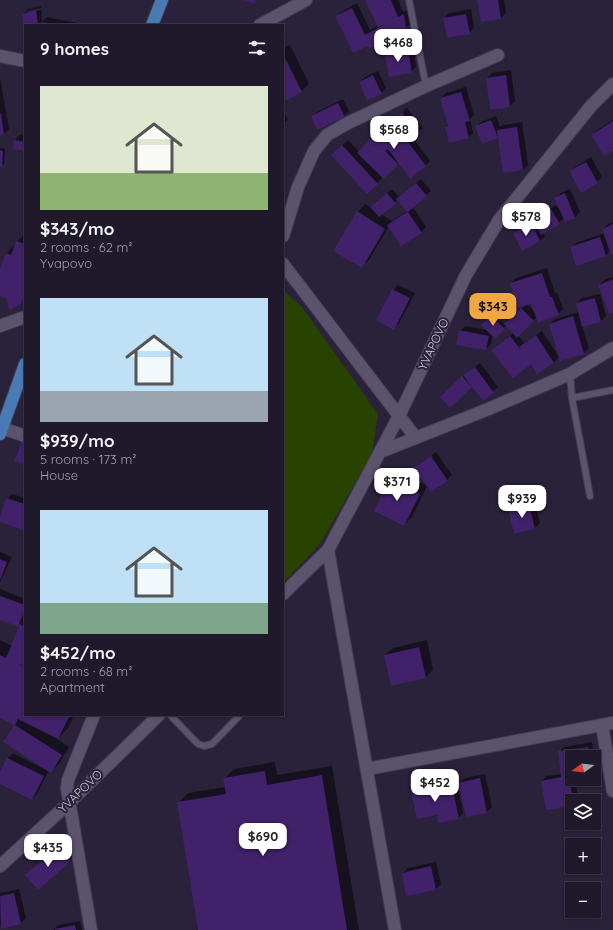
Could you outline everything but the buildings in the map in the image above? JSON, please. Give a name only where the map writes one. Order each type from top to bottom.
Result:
[{"type":"main road","points":[[152,24],[162,0]]},
{"type":"main road","points":[[1,431],[24,367]]},
{"type":"street","points":[[262,24],[306,0]]},
{"type":"street","points":[[284,233],[298,187],[314,151],[327,135],[348,123],[426,86],[498,55]]},
{"type":"street","points":[[0,56],[24,61]]},
{"type":"street","name":"YVAPOVO","points":[[284,593],[328,550],[399,416],[466,274],[499,220],[591,106],[613,84]]},
{"type":"street","points":[[284,265],[416,438]]},
{"type":"street","points":[[0,326],[24,317]]},
{"type":"street","points":[[380,452],[570,374],[613,348]]},
{"type":"street","points":[[1,431],[24,436]]},
{"type":"street","points":[[328,550],[396,930]]},
{"type":"street","points":[[91,930],[67,788],[68,780],[94,716]]},
{"type":"street","name":"YVAPOVO","points":[[0,866],[70,802],[158,716]]},
{"type":"street","points":[[367,770],[608,724],[613,791]]},
{"type":"lane","points":[[409,0],[426,86]]},
{"type":"lane","points":[[570,374],[572,398],[590,496]]},
{"type":"lane","points":[[572,398],[613,390]]},
{"type":"lane","points":[[171,716],[198,744],[204,746],[212,744],[239,716]]},
{"type":"green space","points":[[284,291],[302,307],[378,414],[372,454],[320,544],[284,582]]}]
